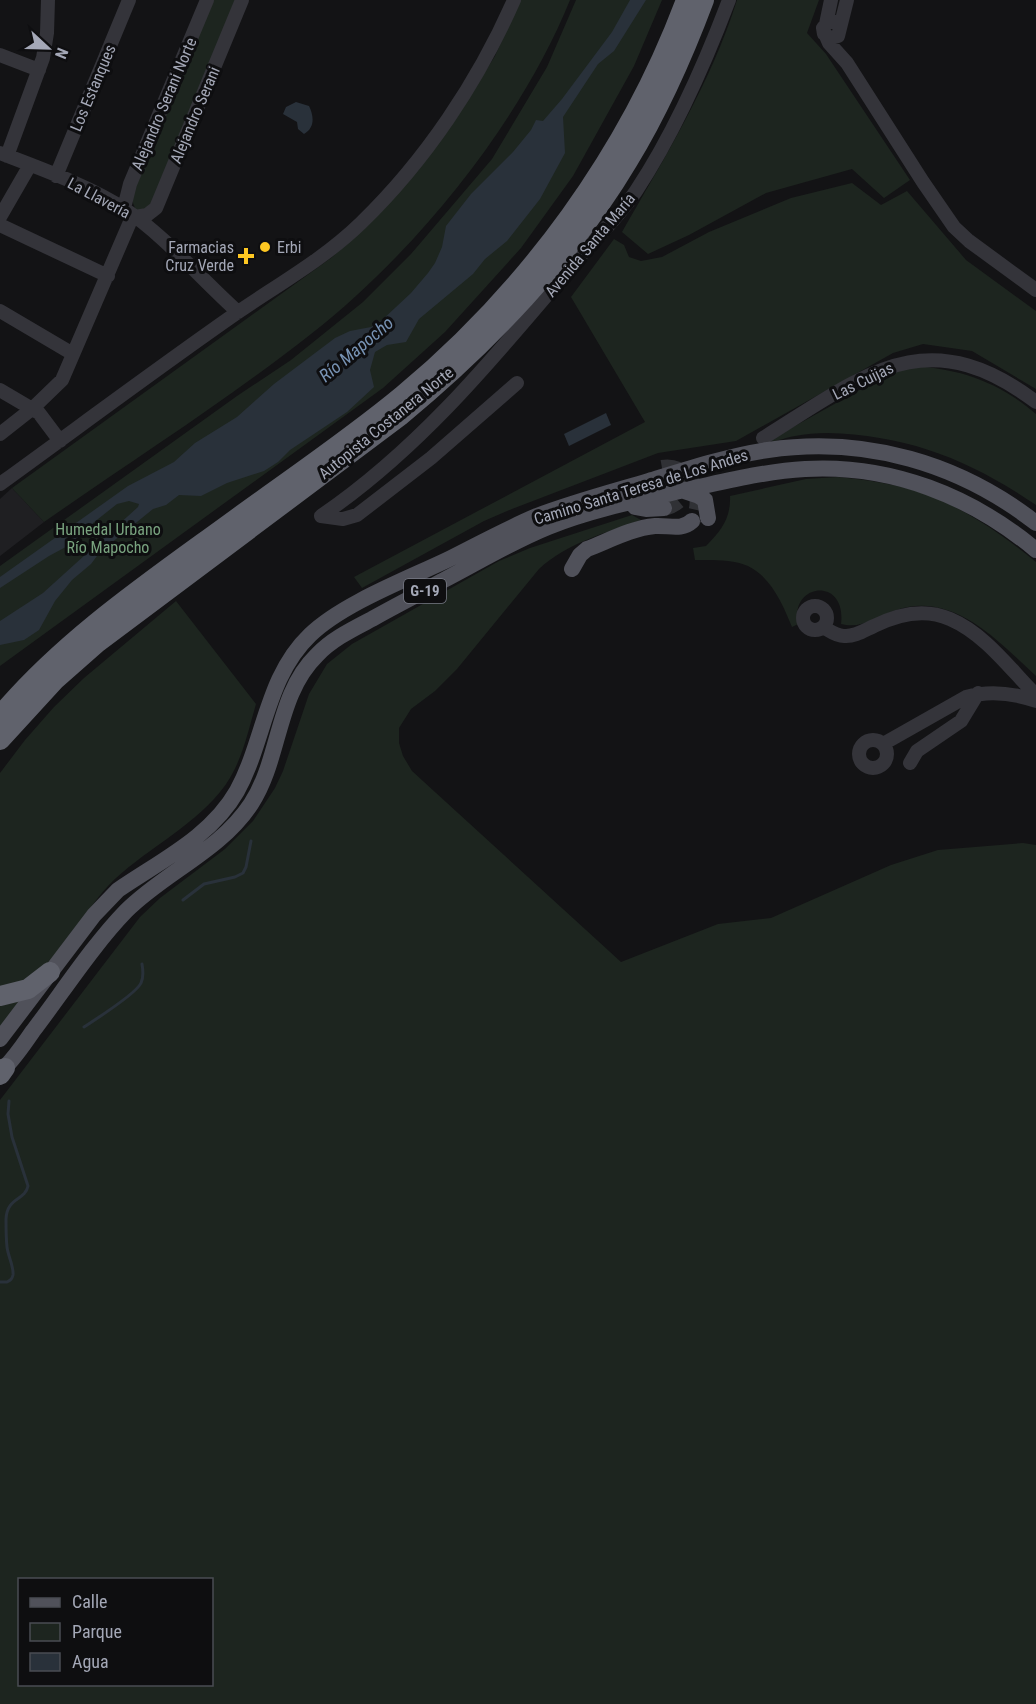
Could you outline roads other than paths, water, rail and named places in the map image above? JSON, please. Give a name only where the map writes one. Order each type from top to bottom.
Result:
[{"type":"highway","name":"Autopista Costanera Norte","points":[[0,716],[71,644],[175,563],[380,413],[417,382],[483,319],[557,234],[602,172],[647,90],[686,0]]},
{"type":"highway","name":"Autopista Costanera Norte","points":[[0,740],[48,687],[97,643],[400,416],[444,379],[488,335],[562,253],[612,187],[671,81],[704,0]]},
{"type":"highway","points":[[0,697],[34,669],[71,644]]},
{"type":"highway","points":[[0,996],[28,989],[50,972]]},
{"type":"main road","name":"Camino Santa Teresa de Los Andes","points":[[0,1039],[94,915],[112,895],[198,836],[220,814],[236,793],[247,770],[279,677],[301,644],[317,628],[351,607],[524,522],[615,499],[752,453],[791,447],[851,448],[893,454],[949,471],[1001,497],[1036,523]]},
{"type":"main road","points":[[662,468],[637,477],[615,499],[646,509],[664,508]]},
{"type":"main road","name":"Camino Santa Teresa de Los Andes","points":[[2,1072],[125,912],[156,885],[221,838],[244,814],[262,784],[286,706],[297,679],[320,652],[348,632],[521,539],[615,499],[683,491],[762,474],[802,469],[853,470],[892,476],[923,485],[977,508],[1036,550]]},
{"type":"main road","points":[[683,491],[703,498],[707,505],[708,518],[715,493],[722,482]]},
{"type":"main road","points":[[572,569],[580,555],[587,549],[643,529],[655,526],[680,527],[692,521]]},
{"type":"street","points":[[4,154],[39,70],[46,45],[48,0]]},
{"type":"street","name":"Alejandro Serani Norte","points":[[131,213],[130,184],[207,0]]},
{"type":"street","name":"Alejandro Serani","points":[[156,208],[242,0]]},
{"type":"street","points":[[0,484],[238,312],[345,238],[377,207],[418,158],[462,96],[514,0]]},
{"type":"street","name":"Avenida Santa María","points":[[517,383],[431,458],[357,515],[343,519],[321,516],[324,504],[386,457],[450,403],[495,356],[616,219],[635,193],[685,105],[729,0]]},
{"type":"street","points":[[831,0],[833,30]]},
{"type":"street","points":[[847,0],[829,43],[847,63],[954,227],[969,241],[1036,290]]},
{"type":"street","name":"Los Estanques","points":[[56,176],[126,4]]},
{"type":"street","points":[[0,55],[39,70]]},
{"type":"street","name":"La Llavería","points":[[4,154],[56,176],[131,213],[238,312]]},
{"type":"street","points":[[0,217],[30,165]]},
{"type":"street","points":[[0,434],[58,386],[108,276],[131,213],[147,215],[156,208]]},
{"type":"street","points":[[156,208],[152,222],[156,235]]},
{"type":"street","points":[[0,225],[108,276]]},
{"type":"street","points":[[0,311],[73,354]]},
{"type":"street","name":"Las Cuijas","points":[[763,438],[861,379],[885,368],[915,360],[947,360],[971,367],[1005,381],[1036,402]]},
{"type":"street","points":[[0,390],[33,408],[60,441]]},
{"type":"street","points":[[823,627],[845,637],[855,635],[902,614],[924,613],[949,618],[987,644],[1036,695]]},
{"type":"street","points":[[910,763],[916,751],[962,721],[978,693]]},
{"type":"street","points":[[883,744],[966,697],[978,693],[1006,694],[1036,701]]},
{"type":"water","name":"Río Mapocho","points":[[630,0],[646,0],[614,51],[598,64],[563,117],[565,153],[540,199],[507,241],[485,259],[473,274],[419,319],[406,342],[387,345],[375,352],[370,370],[374,387],[347,412],[290,450],[264,471],[227,483],[201,496],[179,495],[166,505],[153,509],[100,552],[91,564],[72,580],[55,601],[39,630],[24,640],[0,645],[0,621],[43,593],[139,504],[129,501],[117,504],[93,523],[87,532],[75,542],[0,588],[0,577],[128,486],[174,462],[195,443],[237,417],[274,384],[335,338],[350,331],[371,327],[381,321],[411,293],[435,263],[442,247],[446,226],[471,194],[513,152],[536,120],[543,121],[562,99],[612,32]]},
{"type":"water","points":[[296,102],[309,106],[312,114],[312,125],[304,134],[298,129],[297,122],[283,114],[286,107]]},
{"type":"water","points":[[606,413],[611,425],[569,446],[564,434]]},
{"type":"waterway","points":[[183,900],[204,884],[243,873],[251,841]]},
{"type":"waterway","points":[[84,1027],[138,988],[143,978],[142,964]]},
{"type":"waterway","points":[[0,1282],[7,1282],[13,1275],[7,1244],[7,1212],[28,1186],[12,1137],[8,1114],[9,1101]]},
{"type":"tunnel","points":[[662,468],[681,471],[693,484],[698,503],[692,521]]},
{"type":"tunnel","points":[[664,508],[682,498],[689,479]]},
{"type":"place","name":"Erbi","points":[[265,247]]},
{"type":"place","name":"Farmacias Cruz Verde","points":[[246,256]]},
{"type":"park label","name":"Humedal Urbano Río Mapocho","points":[[108,538]]}]
